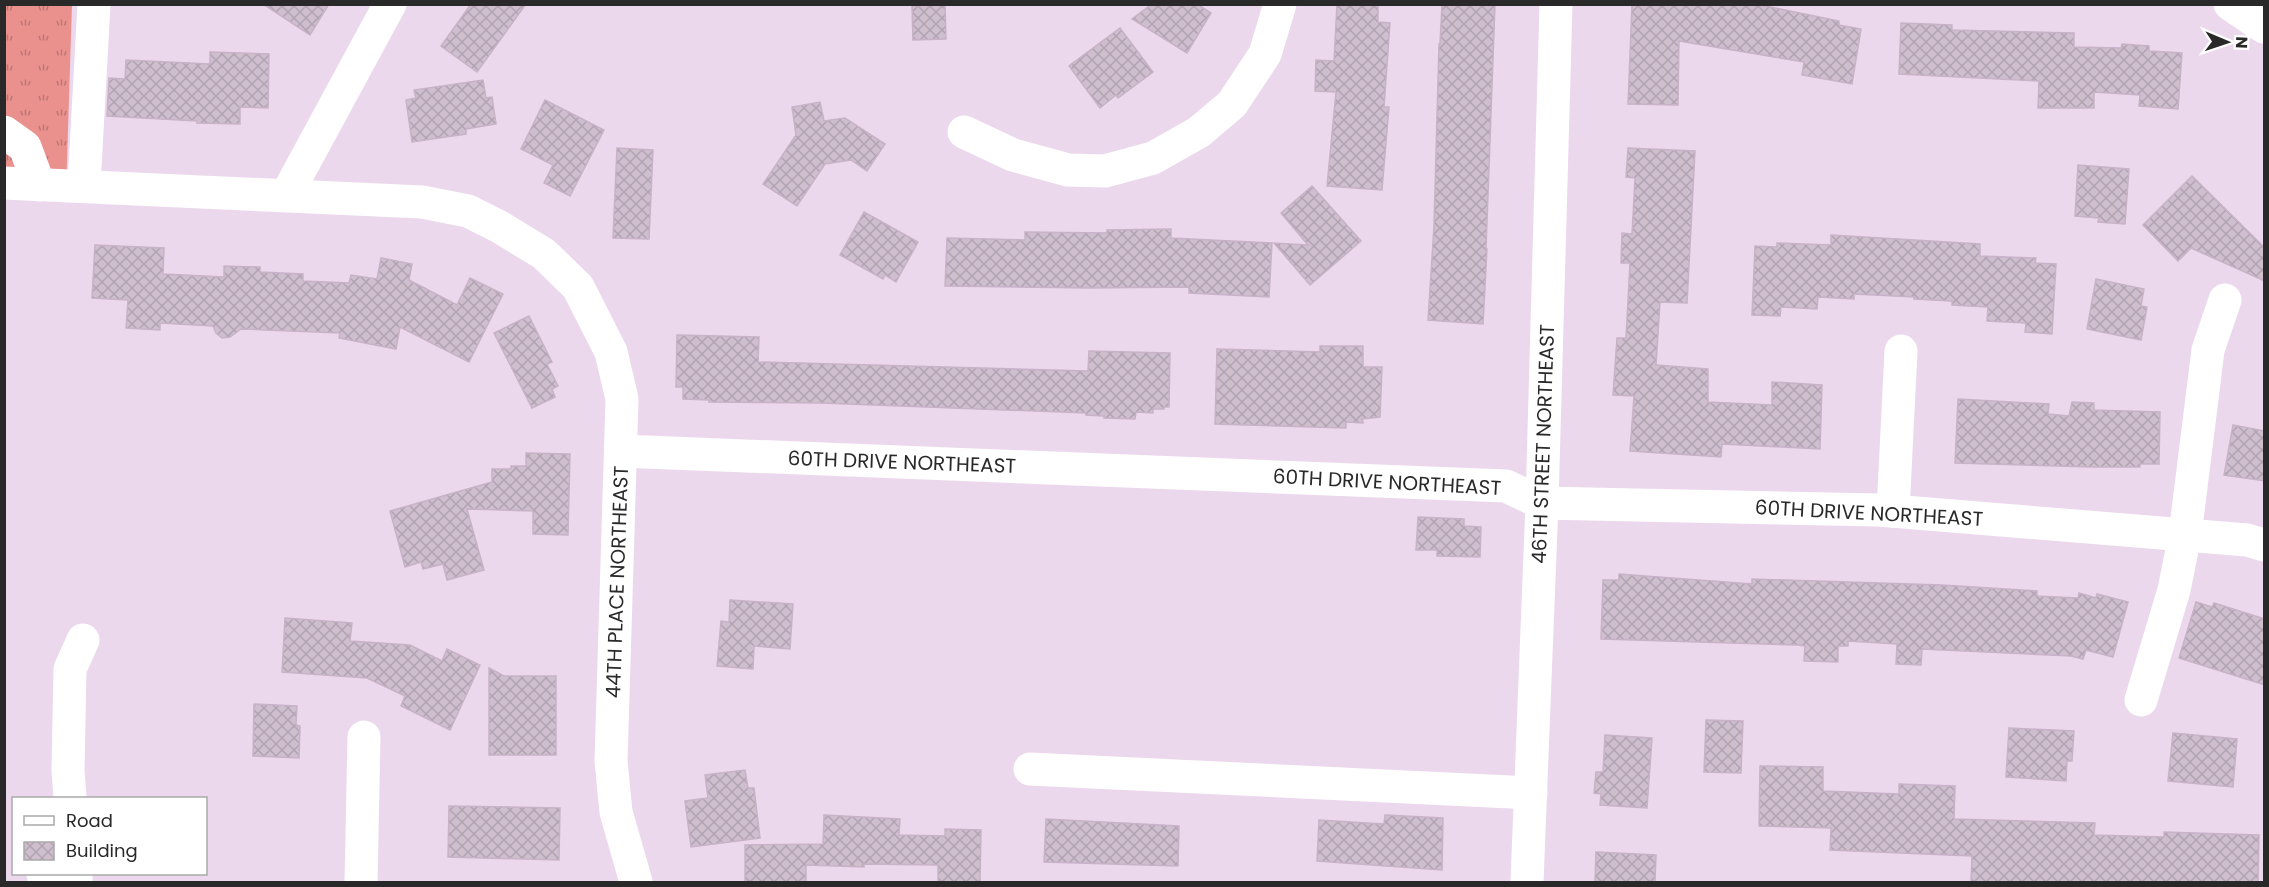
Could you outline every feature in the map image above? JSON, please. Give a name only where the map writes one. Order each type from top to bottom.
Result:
[{"type":"street","points":[[84,186],[94,4]]},
{"type":"street","points":[[287,194],[390,4]]},
{"type":"street","points":[[964,132],[1013,155],[1068,170],[1105,171],[1153,158],[1199,132],[1232,104],[1264,54],[1280,4]]},
{"type":"street","name":"46TH STREET NORTHEAST","points":[[1527,882],[1542,503],[1556,4]]},
{"type":"street","points":[[2230,4],[2265,27]]},
{"type":"street","points":[[4,132],[26,147],[39,185]]},
{"type":"street","name":"44TH PLACE NORTHEAST","points":[[4,183],[422,201],[468,211],[498,226],[544,254],[578,287],[611,352],[622,399],[611,761],[616,812],[636,882]]},
{"type":"street","points":[[2141,700],[2174,590],[2185,535],[2208,350],[2225,300]]},
{"type":"street","points":[[1893,511],[1901,351]]},
{"type":"street","name":"60TH DRIVE NORTHEAST","points":[[621,451],[1506,486],[1542,503],[1893,511],[2247,540],[2265,545]]},
{"type":"street","points":[[70,797],[68,770],[70,669],[83,640]]},
{"type":"street","points":[[361,882],[364,736]]},
{"type":"street","points":[[1030,769],[1531,793]]},
{"type":"green space","points":[[5,5],[72,5],[66,192],[5,190]]},
{"type":"building","points":[[263,4],[329,4],[310,35]]},
{"type":"building","points":[[471,4],[526,4],[477,72],[441,46]]},
{"type":"building","points":[[945,4],[946,39],[913,40],[912,6]]},
{"type":"building","points":[[1152,4],[1197,4],[1211,13],[1187,53],[1132,19]]},
{"type":"building","points":[[1337,4],[1378,4],[1378,22],[1390,23],[1384,107],[1389,107],[1382,190],[1327,186],[1336,92],[1315,91],[1316,60],[1334,61]]},
{"type":"building","points":[[1442,4],[1495,4],[1483,324],[1428,320],[1434,226]]},
{"type":"building","points":[[1632,4],[1756,4],[1839,21],[1839,25],[1861,29],[1852,84],[1802,75],[1804,62],[1679,41],[1678,105],[1628,104]]},
{"type":"building","points":[[1901,23],[1952,25],[1952,30],[2074,33],[2074,47],[2121,48],[2122,44],[2149,46],[2149,51],[2182,53],[2178,109],[2139,106],[2140,95],[2094,92],[2094,108],[2038,108],[2039,81],[1899,74]]},
{"type":"building","points":[[1120,28],[1153,72],[1118,98],[1116,95],[1100,108],[1069,66]]},
{"type":"building","points":[[210,52],[269,54],[268,108],[240,107],[240,124],[107,116],[109,78],[125,79],[126,60],[210,64]]},
{"type":"building","points":[[483,80],[486,98],[492,97],[496,124],[466,129],[466,134],[412,142],[406,100],[416,98],[414,90]]},
{"type":"building","points":[[545,100],[604,130],[570,196],[544,183],[553,165],[521,149]]},
{"type":"building","points":[[820,102],[824,121],[845,118],[885,144],[867,171],[851,160],[825,164],[797,206],[763,184],[796,135],[792,107]]},
{"type":"building","points":[[617,148],[653,150],[649,239],[613,238]]},
{"type":"building","points":[[1628,148],[1695,151],[1687,303],[1660,302],[1656,365],[1708,369],[1708,402],[1772,405],[1772,382],[1822,385],[1820,449],[1722,444],[1721,457],[1630,451],[1634,396],[1613,395],[1617,338],[1626,338],[1630,263],[1621,263],[1622,233],[1632,234],[1635,178],[1626,177]]},
{"type":"building","points":[[2078,165],[2129,169],[2125,224],[2098,222],[2099,218],[2075,216]]},
{"type":"building","points":[[2192,176],[2265,248],[2265,281],[2191,248],[2178,261],[2143,225]]},
{"type":"building","points":[[1312,186],[1361,241],[1310,285],[1274,243],[1308,245],[1281,213]]},
{"type":"building","points":[[864,212],[918,242],[896,282],[885,275],[883,279],[840,255]]},
{"type":"building","points":[[1171,229],[1171,238],[1272,243],[1269,297],[1189,293],[1189,287],[945,286],[947,238],[1025,240],[1025,232],[1107,233],[1107,230]]},
{"type":"building","points":[[1831,235],[1980,244],[1980,256],[2036,258],[2035,263],[2056,264],[2052,334],[2025,332],[2026,323],[1987,321],[1988,307],[1952,305],[1952,301],[1914,299],[1914,297],[1854,294],[1854,299],[1818,297],[1817,309],[1781,307],[1780,316],[1752,315],[1755,246],[1777,247],[1777,243],[1831,245]]},
{"type":"building","points":[[95,245],[164,248],[163,274],[224,277],[224,266],[260,267],[260,272],[303,274],[303,281],[349,283],[351,275],[377,279],[381,258],[412,264],[409,280],[457,305],[470,278],[503,294],[469,362],[400,327],[396,349],[339,338],[340,333],[241,329],[230,337],[222,338],[213,326],[160,323],[160,330],[126,328],[128,300],[92,298]]},
{"type":"building","points":[[2096,279],[2144,289],[2141,306],[2147,307],[2141,340],[2087,329]]},
{"type":"building","points":[[529,316],[552,362],[547,364],[558,386],[552,389],[555,397],[532,408],[494,333]]},
{"type":"building","points":[[677,335],[759,337],[758,362],[1088,371],[1089,351],[1170,353],[1169,407],[1153,409],[1153,413],[1136,412],[1135,419],[1104,418],[1104,416],[1086,415],[1086,413],[821,403],[709,402],[709,400],[683,399],[683,387],[676,387]]},
{"type":"building","points":[[1320,346],[1363,346],[1363,367],[1382,367],[1380,417],[1362,419],[1363,423],[1346,422],[1346,428],[1215,424],[1217,349],[1320,352]]},
{"type":"building","points":[[1958,399],[2049,404],[2048,414],[2069,416],[2072,402],[2094,403],[2094,410],[2160,412],[2159,464],[2140,464],[2140,467],[2092,467],[1955,463]]},
{"type":"building","points":[[2233,425],[2265,431],[2265,481],[2224,475]]},
{"type":"building","points":[[526,453],[570,454],[568,535],[533,534],[533,511],[467,509],[484,570],[447,580],[443,564],[423,569],[421,562],[405,567],[390,511],[492,482],[492,469],[526,466]]},
{"type":"building","points":[[1418,517],[1464,519],[1464,526],[1481,527],[1480,557],[1437,556],[1437,550],[1416,550]]},
{"type":"building","points":[[1619,574],[1752,584],[1752,579],[1942,585],[2037,591],[2037,596],[2078,598],[2079,593],[2096,598],[2097,594],[2128,602],[2113,657],[2086,650],[2083,659],[2071,656],[1922,649],[1921,665],[1896,664],[1897,644],[1848,641],[1848,646],[1838,646],[1838,662],[1804,661],[1805,646],[1798,645],[1601,639],[1603,580],[1619,580]]},
{"type":"building","points":[[730,600],[793,604],[790,649],[754,646],[753,669],[717,666],[721,621],[729,622]]},
{"type":"building","points":[[2196,602],[2212,607],[2214,603],[2265,619],[2265,685],[2179,658]]},
{"type":"building","points":[[285,618],[352,623],[350,641],[410,645],[442,661],[447,649],[480,665],[450,730],[401,706],[405,696],[367,678],[282,672]]},
{"type":"building","points":[[489,668],[504,676],[556,676],[556,755],[489,755]]},
{"type":"building","points":[[254,704],[297,706],[296,725],[300,726],[299,758],[253,756]]},
{"type":"building","points":[[1706,720],[1743,721],[1741,773],[1704,772]]},
{"type":"building","points":[[2009,728],[2074,731],[2072,761],[2067,761],[2066,781],[2006,777]]},
{"type":"building","points":[[2173,733],[2237,739],[2233,787],[2168,781]]},
{"type":"building","points":[[1605,735],[1652,738],[1647,808],[1600,805],[1601,794],[1594,793],[1596,772],[1603,772]]},
{"type":"building","points":[[1760,766],[1823,767],[1823,791],[1899,794],[1899,784],[1955,786],[1954,819],[2095,823],[2094,835],[2164,837],[2164,832],[2259,835],[2258,882],[1971,882],[1972,856],[1830,850],[1831,828],[1759,826]]},
{"type":"building","points":[[745,770],[748,788],[754,788],[760,838],[691,847],[685,801],[708,798],[705,775]]},
{"type":"building","points":[[449,806],[560,808],[559,860],[448,857]]},
{"type":"building","points":[[824,815],[900,819],[899,835],[945,836],[945,829],[981,830],[980,882],[938,882],[938,865],[864,864],[864,867],[806,865],[806,882],[745,882],[745,845],[823,844]]},
{"type":"building","points":[[1385,815],[1443,818],[1442,870],[1317,861],[1319,820],[1384,824]]},
{"type":"building","points":[[1046,819],[1179,826],[1178,866],[1044,862]]},
{"type":"building","points":[[1596,852],[1656,855],[1655,882],[1595,882]]}]
